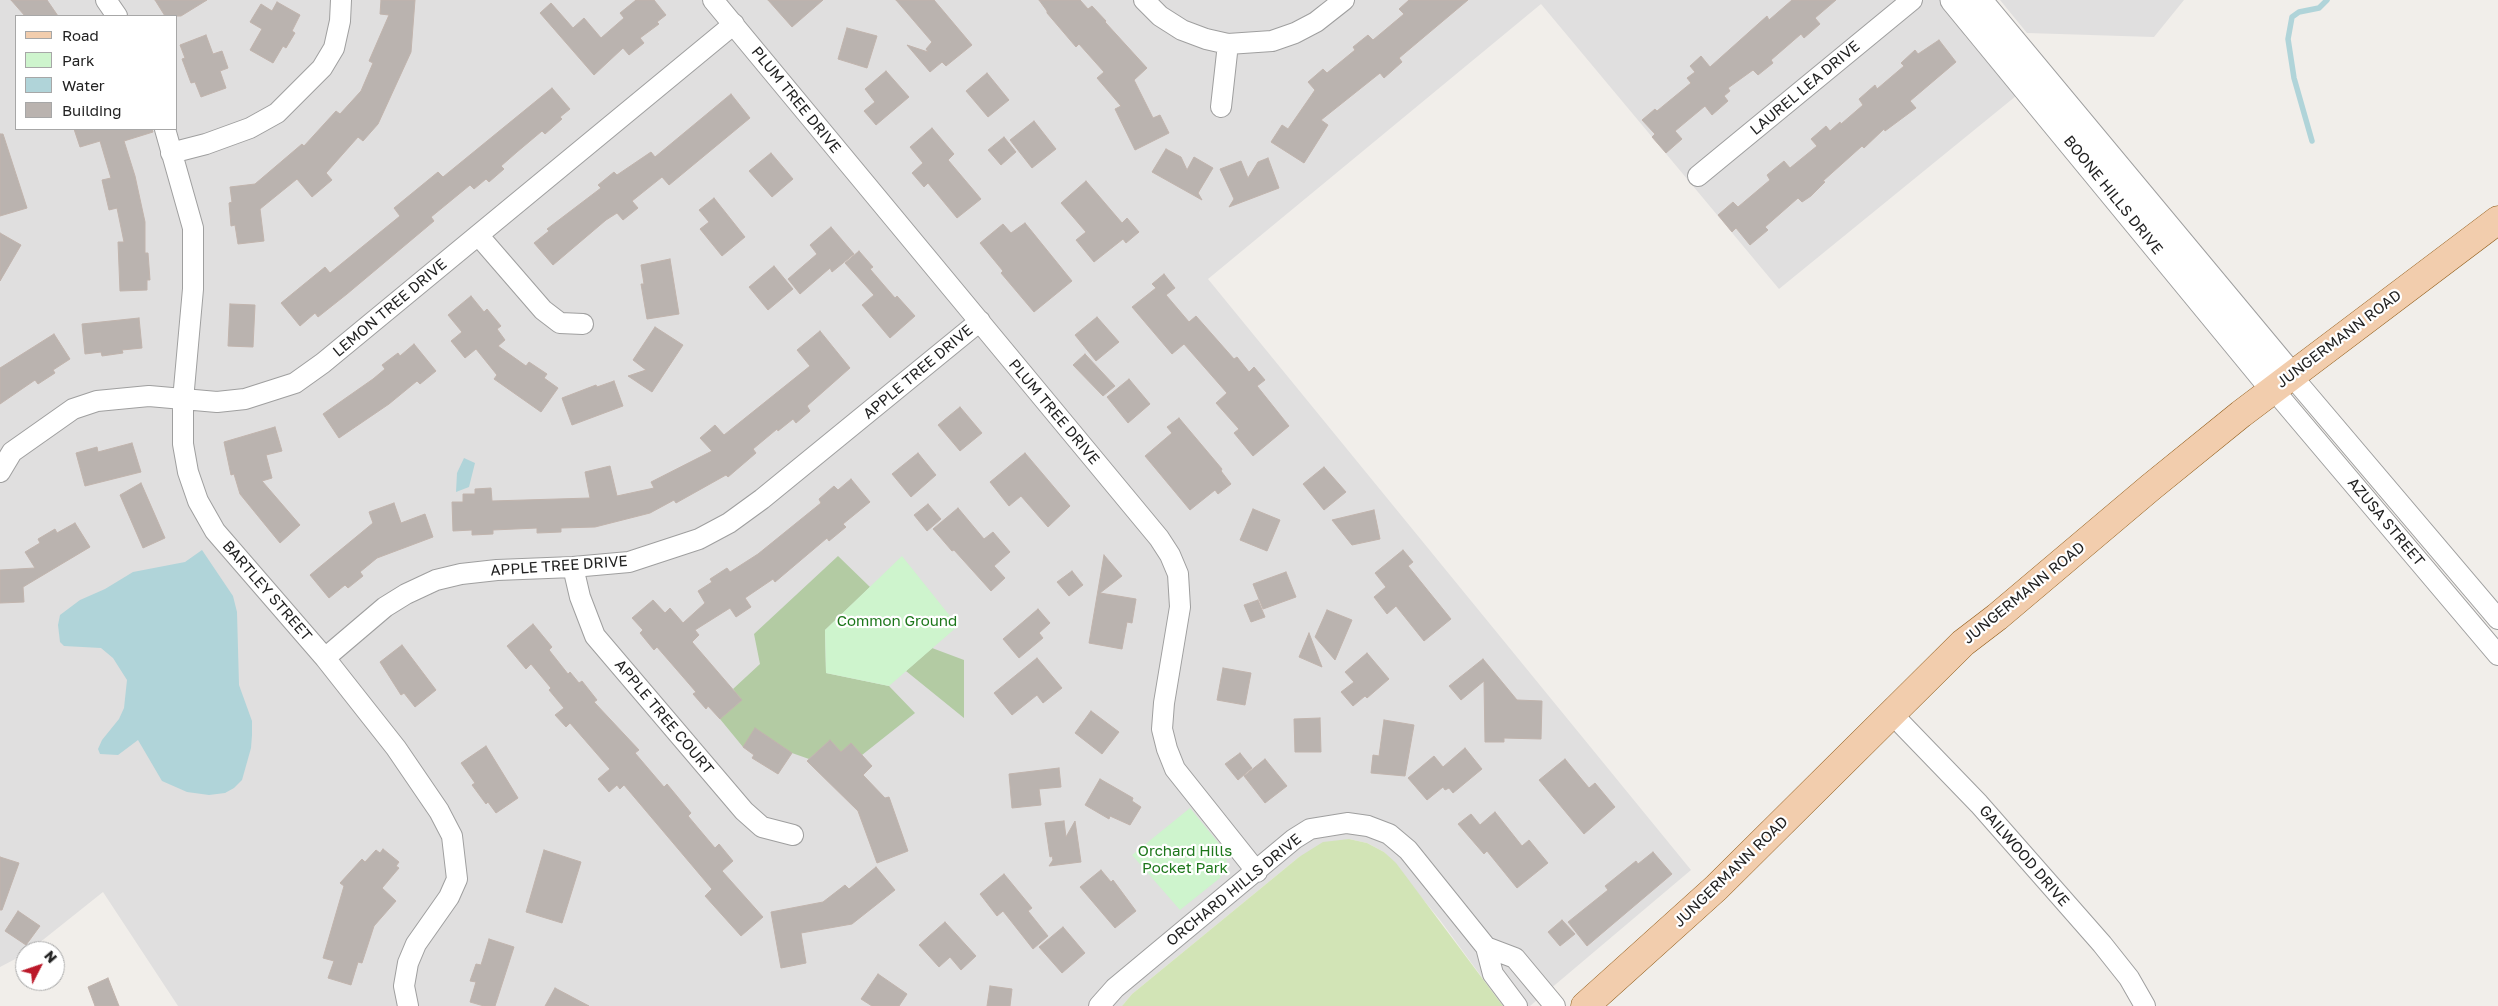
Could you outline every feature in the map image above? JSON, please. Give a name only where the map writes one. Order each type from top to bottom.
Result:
[{"type":"main road","name":"JUNGERMANN ROAD","points":[[1585,1006],[1716,888],[1963,643],[1997,617],[2151,487],[2282,382],[2498,220]]},
{"type":"street","points":[[106,0],[116,15]]},
{"type":"street","points":[[171,153],[206,144],[250,128],[277,113],[322,68],[334,48],[340,21],[341,0]]},
{"type":"street","name":"PLUM TREE DRIVE","points":[[713,0],[1159,538],[1170,555],[1178,574],[1180,607],[1164,703],[1162,729],[1167,749],[1175,769],[1257,872]]},
{"type":"street","points":[[1144,0],[1160,16],[1182,30],[1206,39],[1228,44],[1272,41],[1295,33],[1316,22],[1344,0]]},
{"type":"street","name":"LAUREL LEA DRIVE","points":[[1698,176],[1912,0]]},
{"type":"street","name":"BOONE HILLS DRIVE","points":[[1953,0],[2282,382]]},
{"type":"street","name":"BOONE HILLS DRIVE","points":[[1979,0],[2282,382]]},
{"type":"street","name":"LEMON TREE DRIVE","points":[[0,472],[12,452],[73,409],[97,401],[149,396],[217,402],[245,399],[295,383],[323,363],[734,24]]},
{"type":"street","points":[[1221,107],[1228,44]]},
{"type":"street","name":"BARTLEY STREET","points":[[165,130],[192,228],[194,248],[193,289],[183,400],[183,444],[188,472],[198,500],[214,531],[325,658],[421,783],[452,836],[457,879],[446,902],[416,944],[408,964],[404,986],[408,1006]]},
{"type":"street","points":[[478,235],[543,310],[560,323],[584,324]]},
{"type":"street","name":"APPLE TREE DRIVE","points":[[325,658],[384,607],[436,580],[461,574],[497,570],[573,567],[629,562],[699,539],[729,523],[762,499],[980,321]]},
{"type":"street","name":"AZUSA STREET","points":[[2282,382],[2498,619]]},
{"type":"street","name":"AZUSA STREET","points":[[2282,382],[2498,656]]},
{"type":"street","name":"APPLE TREE COURT","points":[[573,567],[580,597],[595,636],[744,811],[762,827],[793,835]]},
{"type":"street","name":"GAILWOOD DRIVE","points":[[1892,714],[1979,804],[2102,944],[2129,978],[2145,1006]]},
{"type":"street","name":"ORCHARD HILLS DRIVE","points":[[1099,1006],[1115,988],[1257,872],[1294,839],[1310,830],[1347,823],[1368,826],[1389,834],[1408,850],[1486,947],[1492,974],[1517,1006]]},
{"type":"street","points":[[1486,947],[1515,958],[1555,1006]]},
{"type":"shaded area","points":[[0,0],[1940,0],[1962,27],[1965,36],[2016,96],[1779,289],[1541,4],[1208,279],[1691,870],[1530,1006],[1503,1006],[1440,920],[1384,852],[1367,843],[1349,839],[1299,857],[1132,994],[1122,1006],[178,1006],[103,892],[42,941],[15,941],[15,959],[0,967]]},
{"type":"shaded area","points":[[2000,0],[2184,0],[2154,37],[2027,33]]},
{"type":"green space","points":[[838,556],[870,587],[825,630],[826,673],[889,686],[915,713],[862,755],[851,743],[841,752],[830,740],[809,759],[792,753],[756,729],[743,747],[720,719],[742,700],[733,689],[760,664],[754,634]]},
{"type":"green space","name":"Common Ground","points":[[902,556],[958,626],[889,686],[826,673],[825,630]]},
{"type":"green space","points":[[932,648],[964,660],[964,718],[906,671]]},
{"type":"green space","name":"Orchard Hills Pocket Park","points":[[1190,808],[1221,846],[1227,862],[1220,878],[1180,910],[1132,855]]},
{"type":"green space","points":[[1349,839],[1367,843],[1384,852],[1396,863],[1503,1006],[1122,1006],[1132,994],[1299,857],[1323,842]]},
{"type":"water","points":[[464,458],[475,463],[469,487],[456,492],[457,473]]},
{"type":"water","points":[[202,550],[233,596],[237,612],[239,685],[252,721],[251,748],[242,780],[225,793],[209,795],[187,792],[162,781],[138,740],[118,755],[100,754],[98,749],[102,740],[119,719],[124,708],[127,680],[113,658],[101,648],[64,646],[60,642],[58,625],[60,615],[80,600],[105,589],[133,572],[185,562]]},
{"type":"building","points":[[11,0],[47,0],[57,15],[24,15]]},
{"type":"building","points":[[155,0],[207,0],[181,16],[164,15]]},
{"type":"building","points":[[381,0],[415,0],[411,52],[378,124],[363,141],[358,137],[326,173],[332,180],[312,197],[297,179],[260,209],[264,241],[238,244],[235,225],[231,226],[229,203],[232,202],[230,187],[255,184],[302,144],[304,146],[336,111],[340,114],[361,91],[373,63],[369,61],[389,15],[380,14]]},
{"type":"building","points":[[636,0],[654,0],[666,15],[657,22],[659,24],[640,38],[644,43],[629,55],[623,48],[594,75],[540,13],[551,3],[573,28],[584,18],[601,38],[624,18],[620,13]]},
{"type":"building","points":[[768,0],[823,0],[792,27]]},
{"type":"building","points":[[896,0],[934,0],[972,45],[946,66],[942,62],[930,72],[907,45],[928,52],[926,49],[932,42]]},
{"type":"building","points":[[1039,0],[1080,0],[1088,9],[1092,6],[1147,68],[1134,80],[1153,118],[1160,115],[1169,133],[1135,150],[1115,109],[1121,106],[1097,78],[1104,72],[1079,44],[1076,47],[1047,13]]},
{"type":"building","points":[[1409,0],[1468,0],[1399,58],[1402,62],[1384,78],[1380,73],[1321,120],[1328,125],[1304,163],[1271,142],[1282,125],[1288,129],[1315,90],[1308,82],[1323,69],[1327,73],[1355,50],[1353,47],[1368,35],[1373,40],[1404,14],[1399,9]]},
{"type":"building","points":[[1792,0],[1836,0],[1815,18],[1820,24],[1804,38],[1801,34],[1771,60],[1773,63],[1758,75],[1753,70],[1728,88],[1730,91],[1724,96],[1728,101],[1712,115],[1705,106],[1675,131],[1682,139],[1666,153],[1652,137],[1655,134],[1642,120],[1655,109],[1657,111],[1691,83],[1687,78],[1695,72],[1690,66],[1701,56],[1710,67],[1767,16],[1769,20]]},
{"type":"building","points":[[277,2],[300,15],[292,31],[295,33],[286,48],[283,46],[273,63],[250,50],[262,29],[250,22],[261,4],[272,11]]},
{"type":"building","points":[[847,28],[877,36],[867,68],[838,59]]},
{"type":"building","points":[[206,35],[213,54],[222,51],[228,68],[220,71],[226,88],[201,97],[195,82],[191,83],[182,59],[185,58],[180,45]]},
{"type":"building","points":[[1939,40],[1956,62],[1910,101],[1916,108],[1885,131],[1884,129],[1864,148],[1862,146],[1823,181],[1825,182],[1811,196],[1802,202],[1798,198],[1765,227],[1768,230],[1750,245],[1736,228],[1732,232],[1718,215],[1733,202],[1738,207],[1770,180],[1767,175],[1784,161],[1790,168],[1817,146],[1811,139],[1826,126],[1830,131],[1840,122],[1841,124],[1863,105],[1859,99],[1875,85],[1877,89],[1904,66],[1901,63],[1915,50],[1918,54]]},
{"type":"building","points":[[886,71],[909,97],[876,125],[864,111],[875,102],[865,89]]},
{"type":"building","points":[[987,73],[1009,100],[988,117],[966,91]]},
{"type":"building","points":[[552,88],[570,109],[560,117],[562,119],[545,134],[542,131],[517,152],[501,166],[504,169],[489,182],[486,179],[474,189],[470,185],[431,217],[434,221],[347,294],[318,317],[315,313],[300,326],[281,303],[325,267],[330,273],[400,216],[394,208],[438,172],[443,177]]},
{"type":"building","points":[[731,94],[750,118],[669,185],[662,177],[632,201],[638,208],[623,220],[617,213],[606,220],[553,265],[534,243],[549,231],[547,229],[601,188],[598,185],[614,172],[617,175],[651,152],[655,157]]},
{"type":"building","points":[[1034,121],[1056,149],[1032,168],[1010,140]]},
{"type":"building","points":[[932,128],[954,154],[948,160],[981,199],[957,218],[928,183],[924,187],[912,173],[923,163],[910,147]]},
{"type":"building","points":[[74,130],[152,130],[153,132],[124,141],[135,176],[145,222],[145,253],[148,253],[150,280],[147,280],[147,290],[120,291],[118,242],[124,242],[117,208],[109,210],[102,180],[111,178],[100,141],[80,147]]},
{"type":"building","points":[[0,134],[3,134],[27,208],[0,216]]},
{"type":"building","points":[[1004,137],[1016,152],[1001,165],[988,150]]},
{"type":"building","points":[[1166,149],[1181,157],[1187,170],[1194,157],[1213,168],[1198,193],[1202,200],[1152,172]]},
{"type":"building","points":[[771,153],[793,179],[772,197],[749,171]]},
{"type":"building","points":[[1268,158],[1279,188],[1229,207],[1234,199],[1220,169],[1241,161],[1248,178],[1258,162]]},
{"type":"building","points":[[1086,181],[1122,223],[1127,218],[1139,232],[1126,243],[1123,239],[1094,262],[1076,240],[1086,232],[1061,203]]},
{"type":"building","points":[[714,198],[745,237],[722,256],[700,229],[709,222],[699,210]]},
{"type":"building","points":[[1025,223],[1072,281],[1034,312],[1001,273],[1003,271],[980,243],[1003,224],[1011,233]]},
{"type":"building","points":[[831,227],[854,254],[832,272],[830,268],[800,294],[788,279],[817,254],[810,245]]},
{"type":"building","points":[[0,233],[21,245],[0,281]]},
{"type":"building","points":[[859,251],[873,267],[870,269],[895,298],[897,296],[915,316],[890,338],[862,305],[874,295],[845,263]]},
{"type":"building","points":[[670,259],[679,314],[647,319],[641,284],[644,284],[641,265]]},
{"type":"building","points":[[774,266],[793,289],[768,310],[749,287]]},
{"type":"building","points":[[1164,274],[1175,288],[1166,295],[1189,322],[1196,316],[1234,359],[1237,357],[1249,372],[1254,367],[1265,380],[1257,386],[1289,426],[1253,456],[1234,433],[1239,429],[1216,403],[1227,393],[1184,344],[1172,354],[1132,307],[1156,288],[1152,284]]},
{"type":"building","points":[[471,296],[484,312],[487,309],[501,326],[497,329],[505,340],[498,346],[526,366],[529,362],[547,374],[544,378],[558,388],[541,412],[494,379],[497,375],[476,349],[465,358],[451,341],[462,332],[448,315]]},
{"type":"building","points":[[230,304],[255,305],[253,347],[228,346]]},
{"type":"building","points":[[1097,317],[1119,342],[1096,361],[1075,335]]},
{"type":"building","points":[[139,318],[142,348],[122,350],[123,353],[102,356],[101,352],[85,354],[82,324]]},
{"type":"building","points":[[655,327],[683,345],[652,392],[628,376],[646,370],[633,360]]},
{"type":"building","points":[[820,331],[850,368],[807,406],[810,411],[796,423],[793,419],[778,431],[777,429],[753,449],[756,453],[728,477],[726,475],[676,503],[674,500],[650,513],[595,527],[561,528],[561,532],[537,533],[537,528],[493,530],[493,534],[472,535],[472,530],[453,531],[452,502],[463,502],[463,494],[475,494],[475,489],[491,488],[492,501],[590,498],[585,472],[610,466],[617,496],[654,488],[651,482],[712,451],[700,438],[715,425],[724,435],[810,366],[797,350]]},
{"type":"building","points":[[54,334],[70,359],[53,370],[55,373],[38,384],[35,380],[0,404],[0,368]]},
{"type":"building","points":[[414,344],[436,371],[420,384],[417,381],[389,404],[339,438],[323,414],[373,379],[385,369],[382,365],[398,353],[400,356]]},
{"type":"building","points":[[1085,354],[1115,386],[1103,396],[1073,365]]},
{"type":"building","points":[[1129,379],[1150,404],[1128,423],[1107,397]]},
{"type":"building","points":[[614,381],[623,406],[572,425],[562,398],[596,385],[597,387]]},
{"type":"building","points":[[960,407],[982,433],[960,451],[938,425]]},
{"type":"building","points":[[1179,418],[1222,469],[1221,471],[1231,484],[1218,494],[1215,490],[1190,510],[1145,456],[1172,433],[1167,427]]},
{"type":"building","points":[[275,427],[282,451],[266,455],[272,478],[262,481],[300,525],[280,543],[240,494],[234,474],[231,475],[224,442]]},
{"type":"building","points":[[132,443],[141,472],[85,486],[76,453],[97,447],[98,452]]},
{"type":"building","points":[[918,453],[936,475],[911,497],[892,474]]},
{"type":"building","points":[[1025,453],[1070,506],[1048,527],[1021,496],[1009,506],[990,482]]},
{"type":"building","points":[[1324,467],[1346,492],[1324,510],[1303,484]]},
{"type":"building","points":[[851,479],[870,502],[843,524],[846,527],[829,541],[827,538],[775,582],[773,579],[745,598],[751,607],[736,617],[730,608],[695,630],[699,635],[692,642],[742,700],[720,719],[708,706],[706,709],[693,694],[696,692],[657,647],[654,650],[640,633],[643,630],[632,618],[653,600],[665,613],[670,608],[683,623],[705,603],[698,591],[712,582],[710,579],[727,568],[730,572],[758,554],[821,503],[819,499],[834,486],[838,490]]},
{"type":"building","points":[[141,483],[165,538],[143,548],[120,495]]},
{"type":"building","points":[[394,503],[401,523],[425,514],[433,537],[377,558],[360,572],[363,576],[348,588],[345,585],[329,598],[310,575],[373,523],[369,512]]},
{"type":"building","points":[[928,504],[941,519],[927,531],[914,515]]},
{"type":"building","points":[[958,508],[984,539],[993,532],[1010,552],[994,566],[1005,578],[991,591],[933,529]]},
{"type":"building","points":[[1253,509],[1280,520],[1267,551],[1240,540]]},
{"type":"building","points":[[1374,510],[1380,539],[1352,545],[1332,520]]},
{"type":"building","points":[[75,523],[90,547],[23,587],[24,602],[0,603],[0,570],[35,568],[25,552],[40,543],[38,539],[55,529],[57,533]]},
{"type":"building","points":[[1403,550],[1413,562],[1408,566],[1451,619],[1424,641],[1396,606],[1387,614],[1374,597],[1386,587],[1375,573]]},
{"type":"building","points":[[1104,555],[1122,576],[1100,593],[1136,599],[1132,623],[1127,622],[1122,649],[1089,643]]},
{"type":"building","points":[[1072,571],[1083,585],[1069,596],[1057,582]]},
{"type":"building","points":[[1286,572],[1296,597],[1263,609],[1253,584]]},
{"type":"building","points":[[1258,600],[1265,617],[1251,622],[1244,605]]},
{"type":"building","points":[[1038,609],[1050,623],[1039,633],[1043,638],[1019,658],[1003,639]]},
{"type":"building","points":[[1327,610],[1352,620],[1335,660],[1315,637]]},
{"type":"building","points":[[533,624],[552,647],[549,650],[568,674],[570,672],[579,683],[582,681],[597,700],[594,702],[639,750],[635,753],[664,787],[667,784],[691,813],[688,816],[715,848],[719,844],[733,861],[722,871],[763,917],[741,936],[705,896],[712,889],[624,785],[620,789],[617,785],[609,792],[598,779],[610,769],[570,723],[566,727],[555,715],[564,708],[549,690],[551,688],[531,664],[526,669],[507,646]]},
{"type":"building","points":[[1309,633],[1322,667],[1299,657]]},
{"type":"building","points":[[402,645],[436,690],[415,707],[404,693],[401,695],[380,662]]},
{"type":"building","points":[[1367,653],[1389,679],[1367,698],[1365,696],[1353,706],[1341,692],[1354,682],[1345,672]]},
{"type":"building","points":[[1037,658],[1062,688],[1043,703],[1037,695],[1012,715],[994,693]]},
{"type":"building","points":[[1483,659],[1517,700],[1542,701],[1541,739],[1504,738],[1504,742],[1485,742],[1484,681],[1461,700],[1449,686]]},
{"type":"building","points":[[1223,668],[1251,673],[1245,705],[1217,700]]},
{"type":"building","points":[[1091,711],[1119,732],[1102,754],[1075,733]]},
{"type":"building","points":[[1320,718],[1321,752],[1295,752],[1294,719]]},
{"type":"building","points":[[1384,720],[1414,725],[1405,776],[1371,773],[1373,755],[1379,756]]},
{"type":"building","points":[[755,728],[792,753],[778,774],[752,758],[754,755],[743,747]]},
{"type":"building","points":[[830,740],[841,752],[851,743],[872,766],[863,775],[885,798],[889,797],[908,851],[877,863],[858,811],[807,761]]},
{"type":"building","points":[[486,746],[518,798],[496,813],[488,802],[486,804],[472,785],[475,783],[461,763]]},
{"type":"building","points":[[1465,748],[1482,769],[1453,793],[1449,788],[1445,790],[1443,787],[1427,800],[1408,778],[1434,756],[1443,767]]},
{"type":"building","points":[[1240,753],[1252,768],[1238,780],[1225,764]]},
{"type":"building","points":[[1265,759],[1287,786],[1265,803],[1244,776]]},
{"type":"building","points":[[1565,759],[1589,788],[1595,783],[1615,807],[1584,834],[1539,780]]},
{"type":"building","points":[[1059,768],[1061,787],[1039,789],[1041,805],[1012,808],[1009,774]]},
{"type":"building","points":[[1100,779],[1133,798],[1132,801],[1141,807],[1130,825],[1110,816],[1109,819],[1085,805]]},
{"type":"building","points":[[1495,812],[1522,846],[1529,840],[1548,863],[1517,888],[1487,851],[1484,854],[1458,824],[1471,814],[1480,825]]},
{"type":"building","points":[[1064,821],[1066,837],[1075,821],[1081,862],[1049,866],[1053,860],[1052,856],[1050,857],[1045,823]]},
{"type":"building","points":[[383,849],[399,862],[396,866],[399,868],[382,888],[396,901],[374,926],[362,963],[358,962],[351,985],[328,978],[334,961],[323,958],[344,886],[340,883],[362,859],[365,862],[376,850],[380,853]]},
{"type":"building","points":[[544,850],[581,862],[562,923],[526,912]]},
{"type":"building","points":[[1653,852],[1672,874],[1587,946],[1568,922],[1608,890],[1605,886],[1636,861],[1638,864]]},
{"type":"building","points":[[0,857],[19,863],[2,910],[0,910]]},
{"type":"building","points":[[876,867],[895,890],[852,924],[801,933],[806,963],[781,968],[771,912],[823,902],[845,885],[849,889]]},
{"type":"building","points":[[1101,870],[1111,882],[1113,880],[1136,911],[1115,928],[1080,887]]},
{"type":"building","points":[[1004,874],[1032,908],[1028,911],[1048,936],[1033,949],[1003,911],[997,916],[980,894]]},
{"type":"building","points":[[18,911],[40,926],[29,941],[20,941],[5,931]]},
{"type":"building","points":[[1562,920],[1575,934],[1560,946],[1548,932]]},
{"type":"building","points":[[945,922],[976,956],[961,970],[950,957],[939,967],[919,945]]},
{"type":"building","points":[[1063,927],[1085,953],[1062,973],[1039,947]]},
{"type":"building","points":[[489,939],[514,947],[495,1006],[484,1006],[470,1002],[476,982],[470,981],[476,964],[481,965]]},
{"type":"building","points":[[878,974],[907,994],[899,1006],[872,1006],[861,999]]},
{"type":"building","points":[[108,978],[119,1006],[95,1006],[88,987]]},
{"type":"building","points":[[990,986],[1012,989],[1010,1006],[987,1006]]},
{"type":"building","points":[[555,988],[589,1006],[545,1006]]},
{"type":"waterway","points":[[2312,141],[2294,78],[2288,39],[2292,17],[2299,12],[2319,8],[2327,0]]}]
